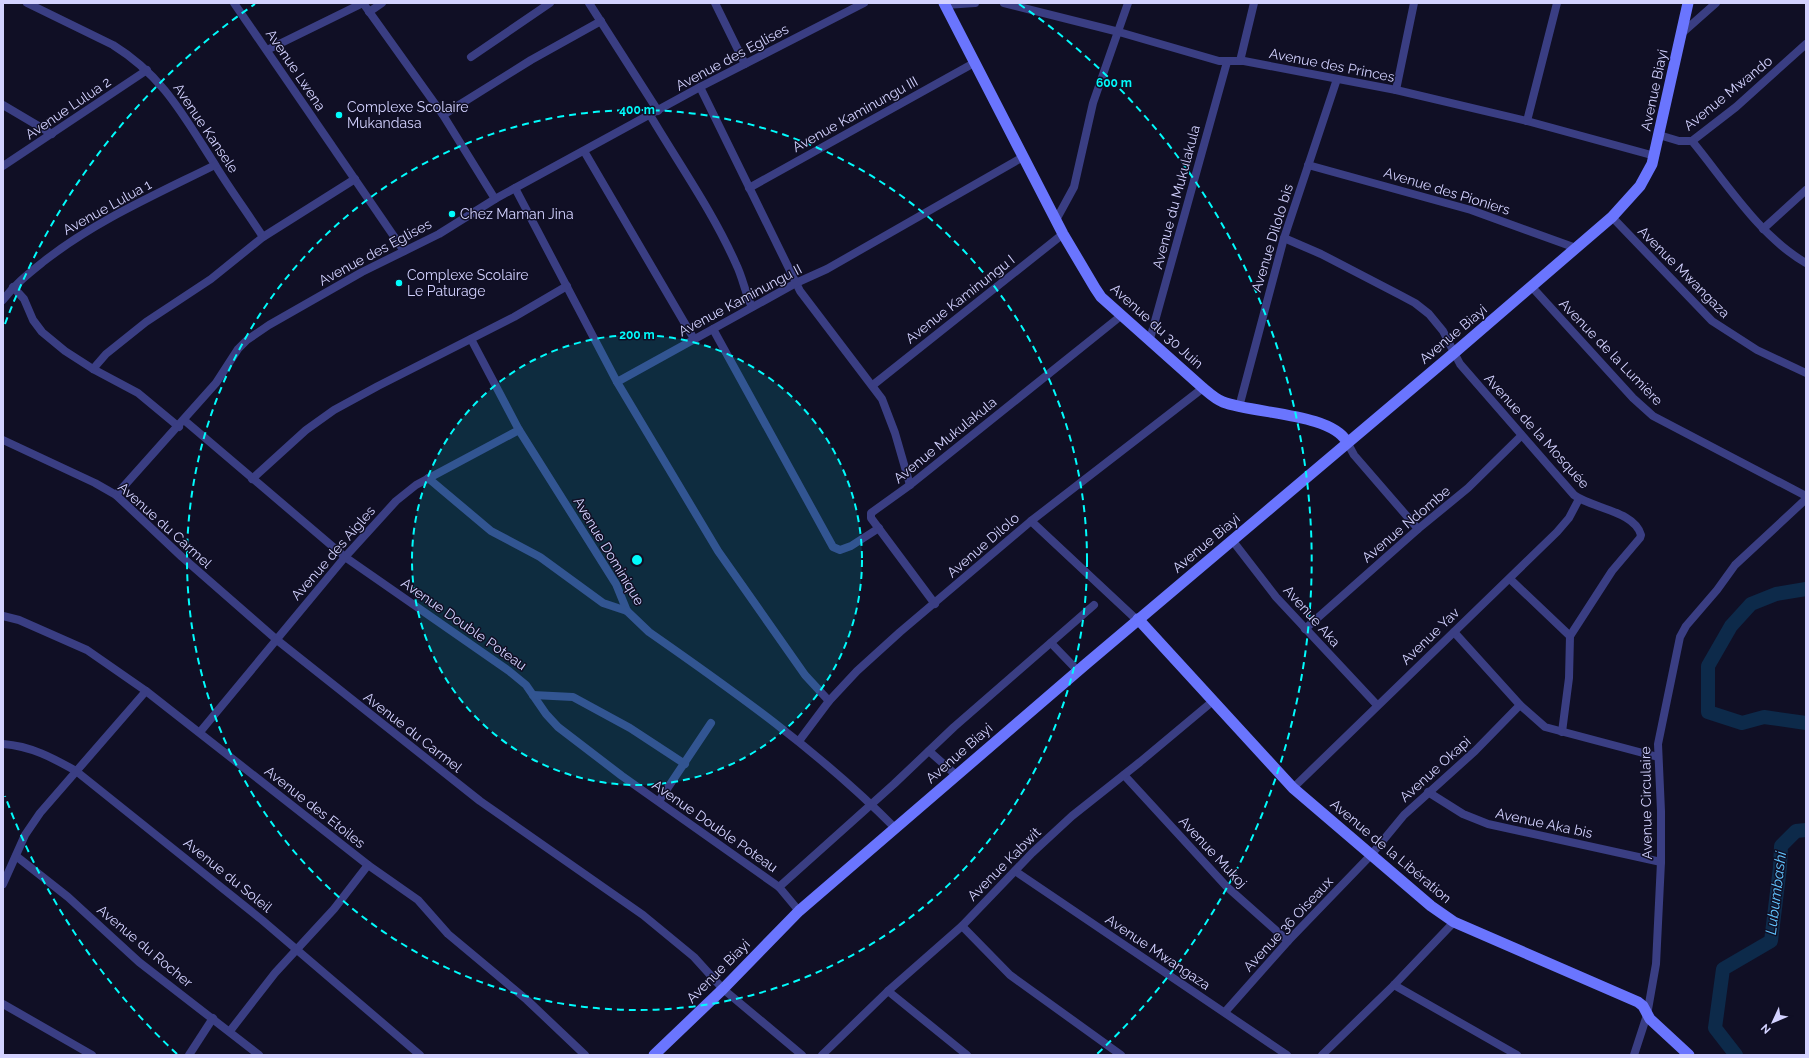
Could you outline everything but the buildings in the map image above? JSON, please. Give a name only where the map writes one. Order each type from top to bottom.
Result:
[{"type":"street","name":"Avenue Kansele","points":[[28,3],[114,45],[147,70],[175,102],[263,237]]},
{"type":"street","name":"Avenue Lwena","points":[[234,3],[404,251]]},
{"type":"street","points":[[267,50],[363,3],[442,115],[495,199]]},
{"type":"street","points":[[369,12],[382,3]]},
{"type":"street","points":[[471,57],[550,3]]},
{"type":"street","points":[[589,3],[658,111]]},
{"type":"street","points":[[715,3],[745,64]]},
{"type":"street","name":"Avenue des Eglises","points":[[116,495],[179,427],[216,383],[234,354],[246,340],[269,325],[362,272],[439,234],[495,199],[584,152],[700,87],[864,3]]},
{"type":"street","points":[[944,4],[975,3]]},
{"type":"street","name":"Avenue des Princes","points":[[1004,3],[1119,32],[1227,62],[1240,61],[1396,90],[1527,121],[1655,156]]},
{"type":"street","points":[[1056,220],[1074,187],[1093,103],[1128,3]]},
{"type":"street","points":[[1240,61],[1254,3]]},
{"type":"street","points":[[1396,90],[1414,3]]},
{"type":"street","points":[[1527,121],[1557,3]]},
{"type":"street","name":"Avenue Biayi","points":[[654,1055],[799,911],[956,775],[1347,442],[1454,353],[1612,217],[1642,182],[1649,171],[1655,156],[1688,3]]},
{"type":"street","points":[[1681,34],[1716,3]]},
{"type":"street","name":"Avenue du 30 Juin","points":[[944,4],[1063,234],[1095,288],[1107,303],[1150,339],[1203,388],[1219,400],[1239,407],[1319,423],[1339,432],[1347,442],[1354,455],[1418,529]]},
{"type":"street","points":[[442,115],[531,60],[601,21]]},
{"type":"street","name":"Avenue Mwando","points":[[1659,135],[1679,141],[1692,141],[1736,106],[1806,44]]},
{"type":"street","name":"Avenue du Mukulakula","points":[[1150,339],[1227,62]]},
{"type":"street","name":"Avenue Kaminungu III","points":[[749,188],[974,63]]},
{"type":"street","name":"Avenue Lulua 2","points":[[3,166],[147,70]]},
{"type":"street","name":"Avenue Dilolo bis","points":[[1239,407],[1284,238],[1337,79]]},
{"type":"street","points":[[700,87],[804,298],[873,385],[887,408],[910,485]]},
{"type":"street","points":[[3,105],[52,134]]},
{"type":"street","points":[[650,115],[724,239],[737,264],[744,291],[752,307]]},
{"type":"street","points":[[1692,141],[1763,229],[1805,259]]},
{"type":"street","points":[[584,152],[694,339]]},
{"type":"street","name":"Avenue Kaminungu II","points":[[617,382],[796,283],[833,266],[1023,157]]},
{"type":"street","name":"Avenue Lulua 1","points":[[3,300],[13,287],[68,242],[100,222],[215,165]]},
{"type":"street","name":"Avenue des Pioniers","points":[[1308,165],[1471,210],[1576,248]]},
{"type":"street","points":[[93,369],[106,354],[146,322],[211,279],[263,237],[355,179]]},
{"type":"street","points":[[515,188],[617,382],[711,540],[805,675],[829,701]]},
{"type":"street","points":[[1763,229],[1806,190]]},
{"type":"street","name":"Avenue Mwangaza","points":[[1612,217],[1712,321],[1745,343],[1806,373]]},
{"type":"street","name":"Avenue Kaminungu I","points":[[873,385],[1063,234]]},
{"type":"street","name":"Avenue de la Mosquée","points":[[1284,238],[1321,254],[1415,303],[1438,324],[1460,364],[1521,436],[1579,499],[1619,515],[1635,524],[1641,535],[1612,571],[1570,636]]},
{"type":"street","points":[[252,479],[306,430],[334,410],[514,317],[567,286]]},
{"type":"street","name":"Avenue de la Lumière","points":[[1531,286],[1633,398],[1653,416],[1806,497]]},
{"type":"street","points":[[13,287],[24,299],[33,320],[42,332],[64,351],[93,369],[138,393],[179,427]]},
{"type":"street","name":"Avenue Mukulakula","points":[[935,604],[871,518],[871,513],[910,485],[1122,315]]},
{"type":"street","points":[[713,329],[833,547],[840,550],[851,546],[879,528]]},
{"type":"street","name":"Avenue Dominique","points":[[471,339],[519,430],[616,584],[627,611],[649,632],[799,741],[872,804],[895,828]]},
{"type":"street","name":"Avenue Dilolo","points":[[799,741],[829,701],[871,658],[1031,520],[1203,388]]},
{"type":"street","name":"Avenue Double Poteau","points":[[184,420],[346,557],[510,671],[526,685],[546,714],[558,726],[622,776],[779,887],[799,911]]},
{"type":"street","name":"Avenue des Aigles","points":[[200,732],[346,557],[396,501],[407,491],[428,478],[519,430]]},
{"type":"street","name":"Avenue Ndombe","points":[[1305,629],[1418,529],[1468,488],[1521,436]]},
{"type":"street","name":"Avenue du Carmel","points":[[3,440],[95,483],[116,495],[182,557],[277,640],[480,801],[644,915],[694,957],[722,989],[802,1055]]},
{"type":"street","points":[[428,478],[491,531],[540,557],[603,603],[627,611]]},
{"type":"street","name":"Avenue Circulaire","points":[[1634,1055],[1647,1014],[1656,964],[1661,862],[1661,811],[1658,738],[1680,637],[1686,626],[1717,590],[1735,565],[1806,497]]},
{"type":"street","name":"Avenue Yav","points":[[1293,788],[1377,705],[1510,579],[1560,528],[1573,512],[1579,499]]},
{"type":"street","points":[[1031,520],[1138,620]]},
{"type":"street","name":"Avenue Aka","points":[[1232,540],[1260,577],[1305,629],[1377,705]]},
{"type":"street","points":[[1510,579],[1570,636],[1569,678],[1562,732]]},
{"type":"street","points":[[779,887],[872,804],[954,727],[1094,605]]},
{"type":"street","name":"Avenue des Etoiles","points":[[3,616],[19,620],[87,650],[146,691],[368,865],[418,900],[448,934],[527,1000],[585,1055]]},
{"type":"street","name":"Avenue de la Libération","points":[[1138,620],[1293,788],[1431,906],[1454,922],[1638,1002],[1644,1006],[1647,1014],[1689,1055]]},
{"type":"street","points":[[1454,632],[1520,705],[1542,726],[1658,757]]},
{"type":"street","points":[[1051,643],[1078,671]]},
{"type":"street","points":[[3,884],[25,835],[40,813],[146,691]]},
{"type":"street","points":[[533,695],[573,697],[630,728],[685,764]]},
{"type":"street","name":"Avenue Kabwit","points":[[822,1055],[888,991],[962,926],[1015,871],[1072,816],[1213,701]]},
{"type":"street","name":"Avenue Okapi","points":[[1371,856],[1394,826],[1428,792],[1475,751],[1520,705]]},
{"type":"street","points":[[659,801],[711,723]]},
{"type":"street","name":"Avenue du Soleil","points":[[3,744],[14,745],[45,754],[76,771],[297,950],[420,1055]]},
{"type":"street","points":[[929,751],[956,775]]},
{"type":"street","name":"Avenue Mukoj","points":[[1124,775],[1226,886],[1288,941]]},
{"type":"street","name":"Avenue Aka bis","points":[[1428,792],[1463,814],[1488,824],[1661,862]]},
{"type":"street","name":"Avenue du Rocher","points":[[16,856],[68,897],[139,962],[230,1031],[259,1055]]},
{"type":"street","name":"Avenue 36 Oiseaux","points":[[1225,1012],[1288,941],[1371,856]]},
{"type":"street","points":[[230,1031],[275,973],[334,909],[368,865]]},
{"type":"street","name":"Avenue Mwangaza","points":[[1015,871],[1287,1055]]},
{"type":"street","points":[[1322,1055],[1394,985],[1454,922]]},
{"type":"street","points":[[962,926],[1015,979],[1121,1055]]},
{"type":"street","points":[[1394,985],[1517,1055]]},
{"type":"street","points":[[888,991],[967,1055]]},
{"type":"street","points":[[3,1004],[92,1055]]},
{"type":"street","points":[[189,1055],[213,1018]]},
{"type":"waterway","name":"Lubumbashi","points":[[1806,589],[1776,594],[1751,604],[1731,626],[1708,666],[1708,712],[1742,723],[1764,717],[1806,723]]},
{"type":"waterway","name":"Lubumbashi","points":[[1736,1055],[1715,1028],[1723,969],[1771,941],[1780,867],[1781,846],[1796,831],[1806,830]]},
{"type":"place","name":"Complexe Scolaire Mukandasa","points":[[339,115]]},
{"type":"place","name":"Chez Maman Jina","points":[[452,214]]},
{"type":"place","name":"Complexe Scolaire Le Paturage","points":[[399,283]]}]
